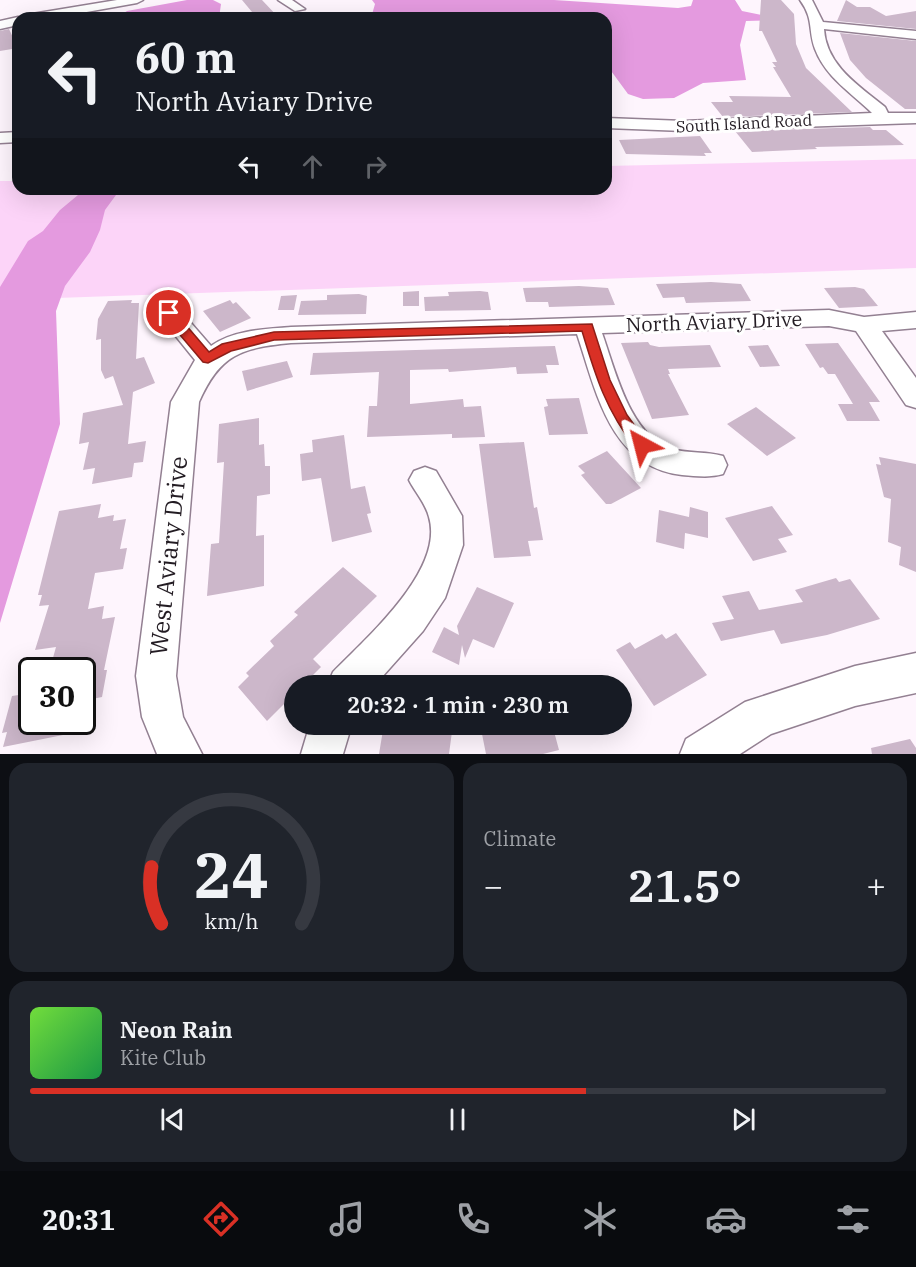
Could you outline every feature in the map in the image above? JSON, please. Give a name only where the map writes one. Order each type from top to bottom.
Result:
[{"type":"street","points":[[67,12],[137,0]]},
{"type":"street","points":[[284,0],[299,9]]},
{"type":"street","points":[[806,0],[817,12],[819,34],[825,56],[842,77],[879,110],[882,117]]},
{"type":"street","points":[[820,26],[916,35]]},
{"type":"street","name":"South Island Road","points":[[612,123],[683,127],[882,117],[916,118]]},
{"type":"street","points":[[169,313],[208,359]]},
{"type":"street","name":"North Aviary Drive","points":[[208,359],[235,345],[274,336],[829,318],[864,325],[916,320]]},
{"type":"street","points":[[864,325],[916,398]]},
{"type":"street","points":[[587,327],[604,380],[621,418],[642,445],[661,459],[712,465]]},
{"type":"street","name":"West Aviary Drive","points":[[181,754],[172,742],[159,711],[156,676],[185,402],[195,376],[208,359]]},
{"type":"street","points":[[357,675],[410,618],[432,586],[446,545],[446,516],[425,480]]},
{"type":"street","points":[[715,751],[760,717],[855,686],[916,673]]},
{"type":"street","points":[[322,754],[328,735]]},
{"type":"shaded area","points":[[187,0],[213,0],[221,4],[220,12],[126,12]]},
{"type":"shaded area","points":[[372,0],[554,0],[678,8],[691,6],[693,0],[735,0],[742,11],[786,20],[746,21],[740,45],[746,80],[703,83],[674,98],[643,99],[628,94],[612,72],[612,12],[373,12],[375,4]]},
{"type":"shaded area","points":[[916,159],[916,268],[0,300],[0,181],[12,181],[12,195],[612,195],[612,166]]},
{"type":"shaded area","points":[[78,195],[116,195],[105,210],[100,230],[90,252],[65,286],[56,311],[60,424],[0,623],[0,287],[28,241],[43,231],[60,210]]},
{"type":"building","points":[[242,0],[262,0],[273,12],[252,12]]},
{"type":"building","points":[[761,0],[781,0],[794,14],[796,44],[806,68],[852,112],[723,117],[711,102],[733,102],[729,96],[791,97],[773,67],[776,67],[772,62],[777,62],[762,31],[759,31]]},
{"type":"building","points":[[846,0],[857,7],[870,7],[886,16],[916,11],[916,29],[837,21]]},
{"type":"building","points":[[9,29],[12,35],[12,49],[0,51],[0,31]]},
{"type":"building","points":[[840,33],[916,41],[916,109],[905,109],[866,78],[850,60]]},
{"type":"building","points":[[870,127],[873,130],[886,130],[904,145],[815,147],[817,149],[752,152],[735,131]]},
{"type":"building","points":[[700,136],[712,153],[704,153],[706,156],[626,154],[619,140]]},
{"type":"building","points":[[711,282],[741,284],[751,301],[686,303],[684,297],[663,298],[656,284]]},
{"type":"building","points":[[579,286],[608,288],[615,305],[549,307],[548,302],[526,302],[523,288]]},
{"type":"building","points":[[824,288],[864,289],[878,306],[839,308]]},
{"type":"building","points":[[419,291],[419,306],[403,306],[403,292]]},
{"type":"building","points":[[448,292],[488,292],[491,310],[425,311],[424,297],[449,296]]},
{"type":"building","points":[[297,295],[294,310],[278,310],[281,296]]},
{"type":"building","points":[[327,295],[367,296],[366,314],[298,315],[301,301],[327,300]]},
{"type":"building","points":[[132,300],[131,303],[139,303],[136,359],[144,357],[155,383],[133,392],[128,444],[146,441],[143,462],[134,463],[132,477],[92,484],[95,468],[83,470],[89,442],[79,444],[83,413],[123,405],[113,376],[105,379],[101,370],[101,339],[96,340],[98,319],[108,301]]},
{"type":"building","points":[[230,300],[233,304],[236,302],[251,318],[220,332],[203,311]]},
{"type":"building","points":[[648,342],[650,345],[659,347],[710,345],[721,367],[668,369],[670,374],[668,374],[689,415],[652,419],[621,343]]},
{"type":"building","points":[[838,343],[880,402],[869,402],[880,421],[847,421],[838,404],[853,404],[835,374],[828,374],[823,367],[820,368],[805,344]]},
{"type":"building","points":[[768,345],[780,366],[760,367],[748,346]]},
{"type":"building","points":[[555,346],[559,365],[546,365],[548,373],[517,374],[516,367],[449,372],[448,369],[410,370],[410,404],[463,399],[464,407],[481,406],[485,437],[452,438],[452,434],[367,437],[369,406],[377,406],[379,372],[310,375],[313,353]]},
{"type":"building","points":[[287,361],[293,377],[247,391],[242,371]]},
{"type":"building","points":[[579,398],[588,434],[549,435],[544,407],[548,406],[546,399]]},
{"type":"building","points":[[756,407],[796,438],[767,456],[727,424]]},
{"type":"building","points":[[259,418],[259,445],[264,444],[265,466],[270,466],[270,494],[257,496],[256,536],[264,535],[264,586],[207,596],[211,544],[219,543],[224,462],[217,463],[219,424]]},
{"type":"building","points":[[344,435],[351,489],[365,486],[371,513],[367,514],[372,532],[332,542],[321,478],[302,481],[300,454],[313,452],[312,440]]},
{"type":"building","points":[[524,442],[534,508],[537,507],[543,540],[528,541],[531,556],[494,558],[479,444]]},
{"type":"building","points":[[607,451],[641,488],[611,504],[606,504],[581,475],[585,473],[578,466]]},
{"type":"building","points":[[879,457],[916,464],[916,572],[899,565],[901,547],[888,542],[891,499],[884,497],[876,464],[881,465]]},
{"type":"building","points":[[101,504],[98,518],[114,515],[113,521],[126,519],[120,549],[127,548],[123,569],[95,573],[88,609],[104,606],[102,619],[115,617],[104,670],[107,670],[102,697],[96,698],[96,657],[53,657],[56,647],[35,650],[49,605],[39,606],[42,595],[38,595],[59,511]]},
{"type":"building","points":[[772,506],[793,535],[778,539],[787,552],[753,561],[725,518]]},
{"type":"building","points":[[690,507],[708,512],[708,538],[685,533],[684,549],[656,542],[659,510],[689,517]]},
{"type":"building","points":[[343,567],[377,596],[313,659],[321,667],[313,675],[284,675],[284,704],[267,721],[238,687],[249,676],[246,673],[274,646],[270,641],[298,615],[294,612]]},
{"type":"building","points":[[836,578],[839,582],[850,579],[880,619],[827,635],[781,644],[774,630],[721,641],[712,623],[734,619],[722,596],[749,591],[759,610],[803,602],[795,590]]},
{"type":"building","points":[[477,587],[514,603],[494,648],[473,639],[465,658],[462,645],[459,665],[432,652],[444,627],[459,635],[457,626]]},
{"type":"building","points":[[676,633],[707,675],[654,706],[616,650],[630,642],[635,649],[662,634],[666,639]]},
{"type":"building","points":[[18,695],[18,735],[63,735],[3,747],[7,732],[2,733],[12,696]]},
{"type":"building","points":[[382,735],[452,735],[449,754],[379,754]]},
{"type":"building","points":[[482,735],[555,735],[559,750],[543,754],[486,754]]},
{"type":"building","points":[[910,739],[916,748],[916,754],[872,754],[871,748]]},
{"type":"route","points":[[169,313],[208,359],[227,348],[250,340],[274,336],[587,327],[604,380],[621,418],[642,445]]}]
